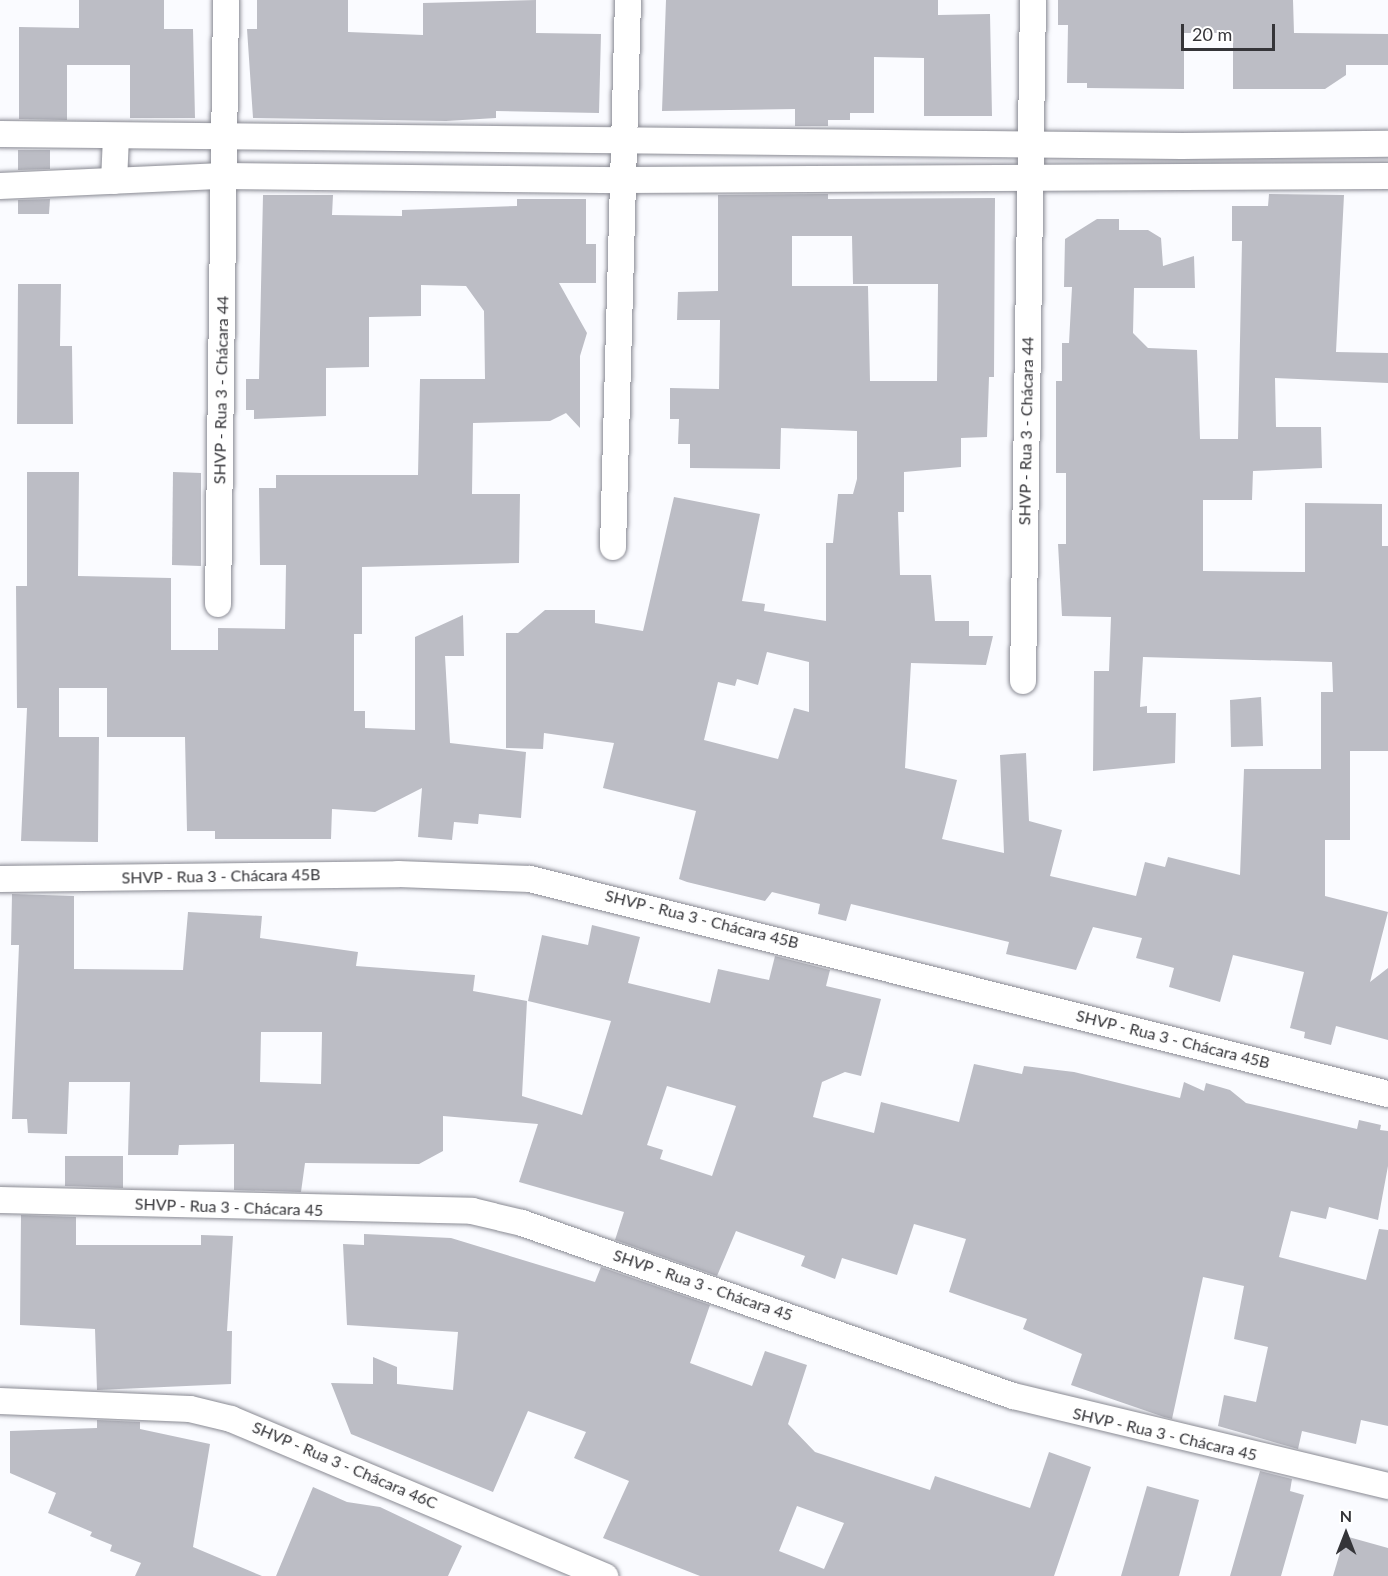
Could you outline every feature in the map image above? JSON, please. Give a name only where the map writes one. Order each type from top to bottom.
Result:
[{"type":"street","name":"SHVP - Rua 3 - Chácara 44","points":[[218,604],[223,176],[226,138],[226,0]]},
{"type":"street","points":[[613,548],[627,141],[628,0]]},
{"type":"street","name":"SHVP - Rua 3 - Chácara 44","points":[[1023,681],[1033,0]]},
{"type":"street","points":[[0,134],[627,141],[1388,144]]},
{"type":"street","points":[[114,181],[116,137]]},
{"type":"street","points":[[0,186],[223,176],[625,180],[1029,180],[1388,176]]},
{"type":"street","name":"SHVP - Rua 3 - Chácara 45B","points":[[0,879],[398,874],[530,879],[1388,1094]]},
{"type":"street","name":"SHVP - Rua 3 - Chácara 45","points":[[0,1200],[472,1211],[589,1246],[1013,1396],[1388,1486]]},
{"type":"street","name":"SHVP - Rua 3 - Chácara 46C","points":[[0,1401],[190,1409],[231,1419],[605,1576]]},
{"type":"building","points":[[79,0],[164,0],[164,29],[193,29],[195,118],[130,118],[130,65],[67,65],[67,120],[19,119],[19,27],[79,28]]},
{"type":"building","points":[[257,0],[348,0],[348,32],[423,35],[423,3],[536,0],[536,33],[601,34],[599,113],[496,111],[496,118],[446,121],[253,118],[247,29],[257,29]]},
{"type":"building","points":[[666,0],[938,0],[938,15],[990,14],[992,116],[924,116],[924,58],[874,57],[874,113],[850,113],[850,120],[828,120],[828,126],[795,126],[795,109],[662,111]]},
{"type":"building","points":[[1058,0],[1293,0],[1294,33],[1388,34],[1388,65],[1346,65],[1346,75],[1325,89],[1233,89],[1233,33],[1184,33],[1184,89],[1087,88],[1087,83],[1067,83],[1068,25],[1058,25]]},
{"type":"building","points":[[18,150],[50,150],[50,169],[18,170]]},
{"type":"building","points":[[828,194],[828,199],[995,198],[994,377],[989,377],[987,437],[961,438],[961,467],[904,472],[904,512],[898,512],[900,575],[931,575],[935,621],[969,621],[969,636],[993,636],[986,665],[911,663],[905,768],[957,780],[942,839],[1004,853],[1000,755],[1026,753],[1029,821],[1062,830],[1050,876],[1136,896],[1145,862],[1165,867],[1168,857],[1240,875],[1244,769],[1321,769],[1321,692],[1333,692],[1332,662],[1143,657],[1140,707],[1147,706],[1147,713],[1176,713],[1175,763],[1093,771],[1094,671],[1109,671],[1111,617],[1062,616],[1058,544],[1066,544],[1066,473],[1056,473],[1056,381],[1062,381],[1062,343],[1069,343],[1072,287],[1064,287],[1065,239],[1097,219],[1119,219],[1119,230],[1148,230],[1161,238],[1163,266],[1194,256],[1195,288],[1134,288],[1133,333],[1148,348],[1197,350],[1200,439],[1238,439],[1242,241],[1232,241],[1232,206],[1268,206],[1269,194],[1344,195],[1336,352],[1388,353],[1388,383],[1275,378],[1276,427],[1321,427],[1322,468],[1253,471],[1252,500],[1203,500],[1203,571],[1305,572],[1305,503],[1382,504],[1382,546],[1388,546],[1388,751],[1350,751],[1350,840],[1325,840],[1325,896],[1388,912],[1370,982],[1388,968],[1388,1040],[1336,1026],[1331,1045],[1304,1038],[1305,1032],[1290,1028],[1304,972],[1233,955],[1220,1002],[1169,987],[1174,968],[1136,958],[1142,938],[1093,927],[1076,970],[1006,954],[1009,942],[851,904],[846,921],[818,914],[820,904],[772,892],[765,901],[687,882],[679,879],[696,811],[603,788],[614,743],[544,733],[543,749],[506,748],[506,633],[518,633],[545,610],[595,610],[595,623],[643,631],[674,497],[760,514],[742,601],[765,604],[764,611],[826,621],[826,543],[833,543],[838,494],[853,494],[857,479],[857,431],[781,428],[780,469],[690,468],[690,444],[678,444],[679,419],[670,419],[670,388],[719,389],[720,320],[677,320],[678,292],[718,291],[718,195]],"holes":[[[792,236],[852,236],[853,284],[938,284],[937,381],[870,381],[868,286],[792,286]],[[767,652],[809,662],[809,712],[794,708],[778,759],[704,740],[718,682],[735,686],[737,679],[758,685]]]},
{"type":"building","points":[[263,195],[333,195],[332,215],[402,216],[402,210],[517,206],[517,199],[586,199],[586,244],[596,244],[596,283],[559,283],[587,333],[580,356],[580,428],[566,413],[550,421],[473,423],[472,494],[520,494],[519,563],[362,567],[362,634],[354,634],[354,711],[365,711],[365,728],[415,730],[415,637],[463,615],[464,656],[445,656],[450,743],[526,752],[521,818],[479,814],[478,824],[454,822],[452,840],[418,837],[422,788],[375,812],[332,809],[331,839],[215,839],[215,831],[187,831],[185,737],[107,737],[107,688],[59,688],[59,737],[99,737],[98,842],[21,841],[27,708],[17,708],[16,586],[27,586],[27,472],[79,472],[78,576],[171,578],[171,650],[218,650],[218,628],[285,629],[286,565],[260,565],[259,488],[276,488],[276,475],[418,475],[420,379],[485,379],[484,311],[466,286],[421,285],[421,316],[369,317],[369,367],[326,368],[326,416],[254,419],[254,410],[246,410],[246,379],[259,379]]},
{"type":"building","points":[[50,199],[49,214],[18,214],[18,200]]},
{"type":"building","points":[[18,284],[61,284],[60,346],[72,346],[73,424],[17,424]]},
{"type":"building","points":[[173,472],[201,473],[201,566],[172,565]]},
{"type":"building","points":[[1261,697],[1263,746],[1231,747],[1230,700]]},
{"type":"building","points":[[12,894],[74,896],[74,969],[183,970],[188,912],[262,916],[260,938],[358,952],[356,966],[475,975],[473,991],[527,1001],[522,1096],[582,1115],[611,1021],[528,1001],[542,935],[588,945],[592,925],[640,937],[628,983],[710,1003],[718,969],[769,980],[775,956],[830,970],[826,986],[881,999],[861,1076],[845,1072],[822,1082],[813,1117],[874,1133],[881,1102],[959,1122],[974,1064],[1022,1074],[1024,1066],[1074,1072],[1180,1098],[1184,1082],[1204,1091],[1206,1083],[1230,1090],[1246,1103],[1357,1129],[1359,1120],[1381,1125],[1380,1130],[1388,1131],[1388,1166],[1378,1220],[1329,1207],[1326,1219],[1291,1211],[1279,1257],[1366,1280],[1379,1229],[1388,1230],[1388,1426],[1361,1420],[1356,1444],[1302,1431],[1298,1449],[1218,1426],[1224,1395],[1256,1402],[1268,1347],[1234,1339],[1244,1286],[1203,1277],[1172,1419],[1071,1385],[1082,1354],[1023,1329],[1027,1319],[949,1292],[966,1239],[914,1224],[897,1275],[842,1258],[835,1279],[801,1266],[805,1256],[736,1231],[717,1276],[615,1240],[624,1212],[519,1182],[538,1124],[443,1116],[443,1151],[419,1164],[305,1163],[301,1192],[234,1190],[234,1144],[179,1145],[178,1155],[128,1155],[130,1082],[69,1082],[67,1134],[28,1133],[27,1119],[12,1119],[19,945],[11,945]],"holes":[[[261,1032],[322,1032],[321,1084],[260,1082]],[[667,1086],[736,1106],[712,1176],[660,1159],[663,1150],[647,1145]]]},
{"type":"building","points":[[65,1156],[123,1156],[123,1188],[65,1186]]},
{"type":"building","points":[[21,1215],[76,1217],[76,1245],[201,1245],[201,1235],[233,1236],[227,1331],[232,1331],[231,1384],[97,1390],[95,1329],[20,1325]]},
{"type":"building","points":[[364,1234],[451,1238],[595,1282],[601,1267],[710,1305],[690,1363],[752,1386],[765,1351],[807,1365],[788,1424],[815,1452],[930,1490],[935,1476],[1030,1508],[1049,1452],[1091,1467],[1054,1576],[700,1576],[603,1538],[629,1481],[574,1458],[586,1432],[528,1411],[493,1492],[351,1434],[331,1383],[373,1384],[373,1357],[397,1367],[397,1384],[453,1390],[458,1332],[347,1325],[343,1244],[364,1245]],"holes":[[[797,1506],[844,1523],[824,1569],[779,1551]]]},
{"type":"building","points":[[97,1420],[140,1422],[140,1429],[210,1444],[193,1547],[262,1576],[135,1576],[141,1563],[110,1551],[112,1545],[90,1536],[92,1532],[48,1513],[56,1493],[10,1473],[10,1431],[97,1428]]},
{"type":"building","points":[[1260,1471],[1292,1479],[1290,1491],[1304,1495],[1281,1576],[1230,1576]]},
{"type":"building","points":[[1147,1486],[1199,1500],[1179,1576],[1121,1576]]},
{"type":"building","points":[[313,1487],[347,1502],[380,1507],[462,1546],[448,1576],[276,1576]]},
{"type":"building","points":[[1345,1536],[1388,1548],[1388,1576],[1333,1576]]}]
